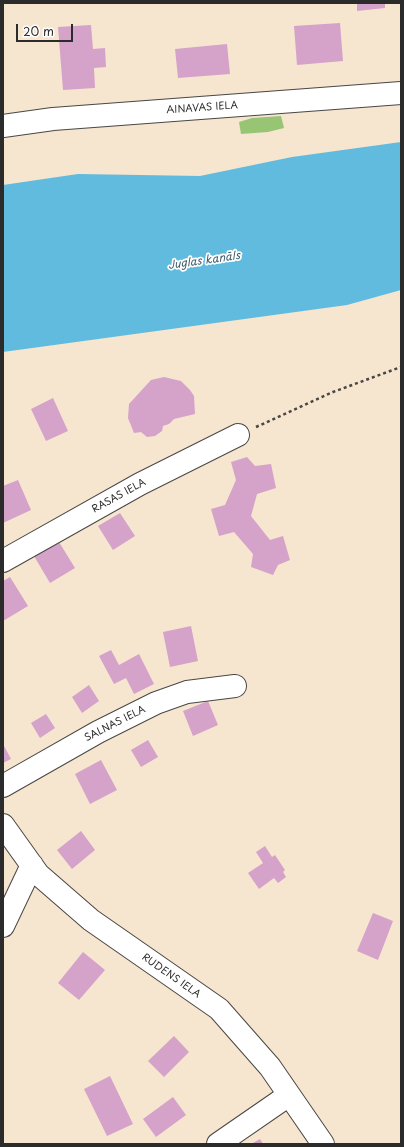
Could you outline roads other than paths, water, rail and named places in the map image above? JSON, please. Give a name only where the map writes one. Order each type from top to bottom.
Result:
[{"type":"street","name":"AINAVAS IELA","points":[[3,126],[53,119],[401,93]]},
{"type":"street","name":"RASAS IELA","points":[[3,561],[140,484],[238,436]]},
{"type":"street","name":"SALNAS IELA","points":[[3,786],[98,732],[156,703],[187,692],[235,686]]},
{"type":"street","name":"RUDENS IELA","points":[[3,824],[38,874],[91,920],[219,1009],[270,1067],[322,1144]]},
{"type":"street","points":[[3,926],[32,865]]},
{"type":"street","points":[[218,1144],[289,1094]]},
{"type":"water","name":"Juglas kanāls","points":[[401,142],[401,290],[347,305],[3,352],[3,185],[78,174],[200,176],[292,157]]}]
